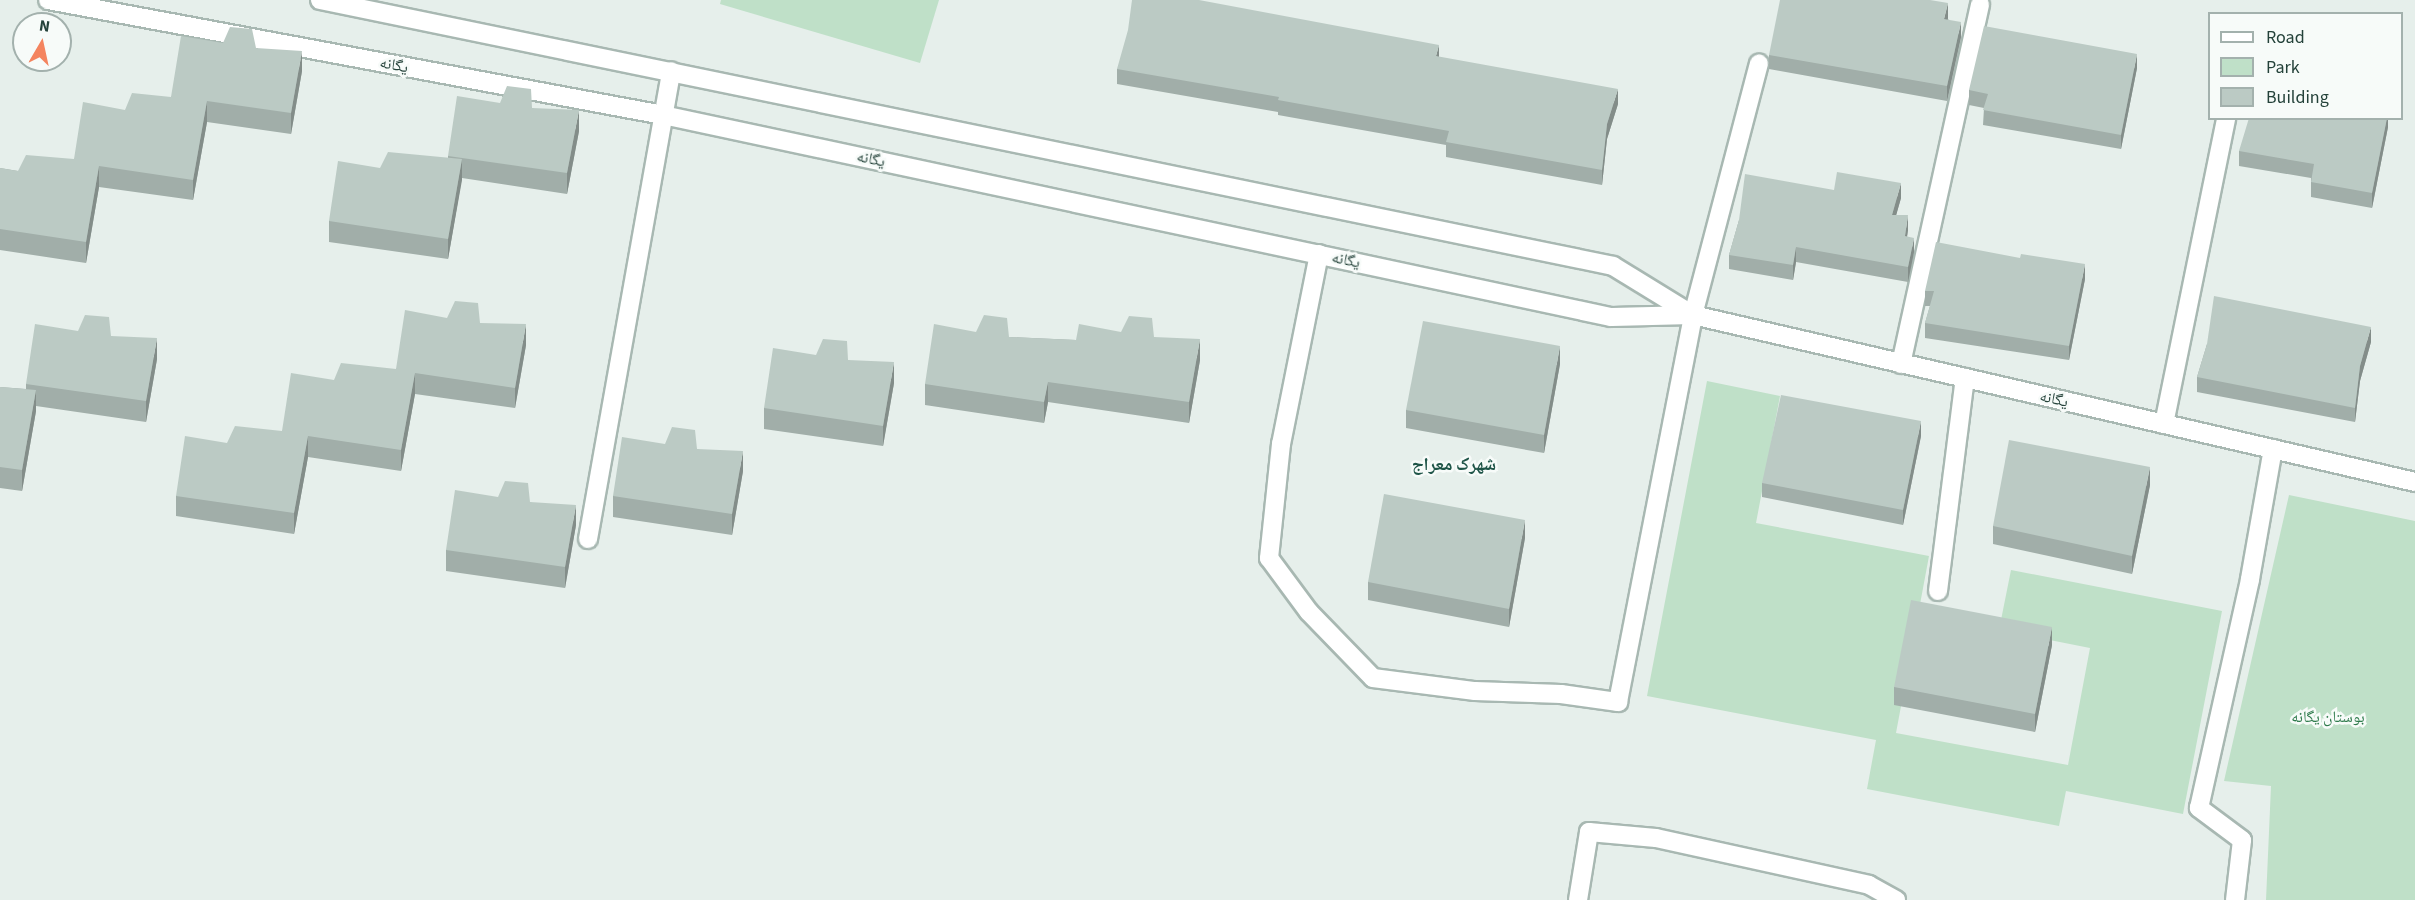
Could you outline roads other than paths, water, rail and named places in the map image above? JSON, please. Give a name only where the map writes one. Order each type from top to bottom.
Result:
[{"type":"street","name":"یگانه","points":[[48,0],[663,115],[1611,317],[1693,315],[2415,482]]},
{"type":"street","name":"یگانه","points":[[320,0],[1613,266],[1693,315]]},
{"type":"street","points":[[1901,364],[1980,5]]},
{"type":"street","points":[[1319,254],[1281,444],[1269,558],[1309,612],[1373,678],[1475,691],[1561,694],[1618,702],[1693,315],[1759,63]]},
{"type":"street","points":[[588,539],[671,71]]},
{"type":"street","points":[[2164,424],[2226,120]]},
{"type":"street","points":[[1938,591],[1965,378]]},
{"type":"street","points":[[2235,900],[2242,840],[2199,808],[2250,579],[2273,449]]},
{"type":"street","points":[[1578,900],[1589,832],[1656,838],[1857,882],[1896,900]]},
{"type":"district","name":"شهرک معراج","points":[[1454,465]]},
{"type":"park label","name":"بوستان یگانه","points":[[2328,717]]}]
